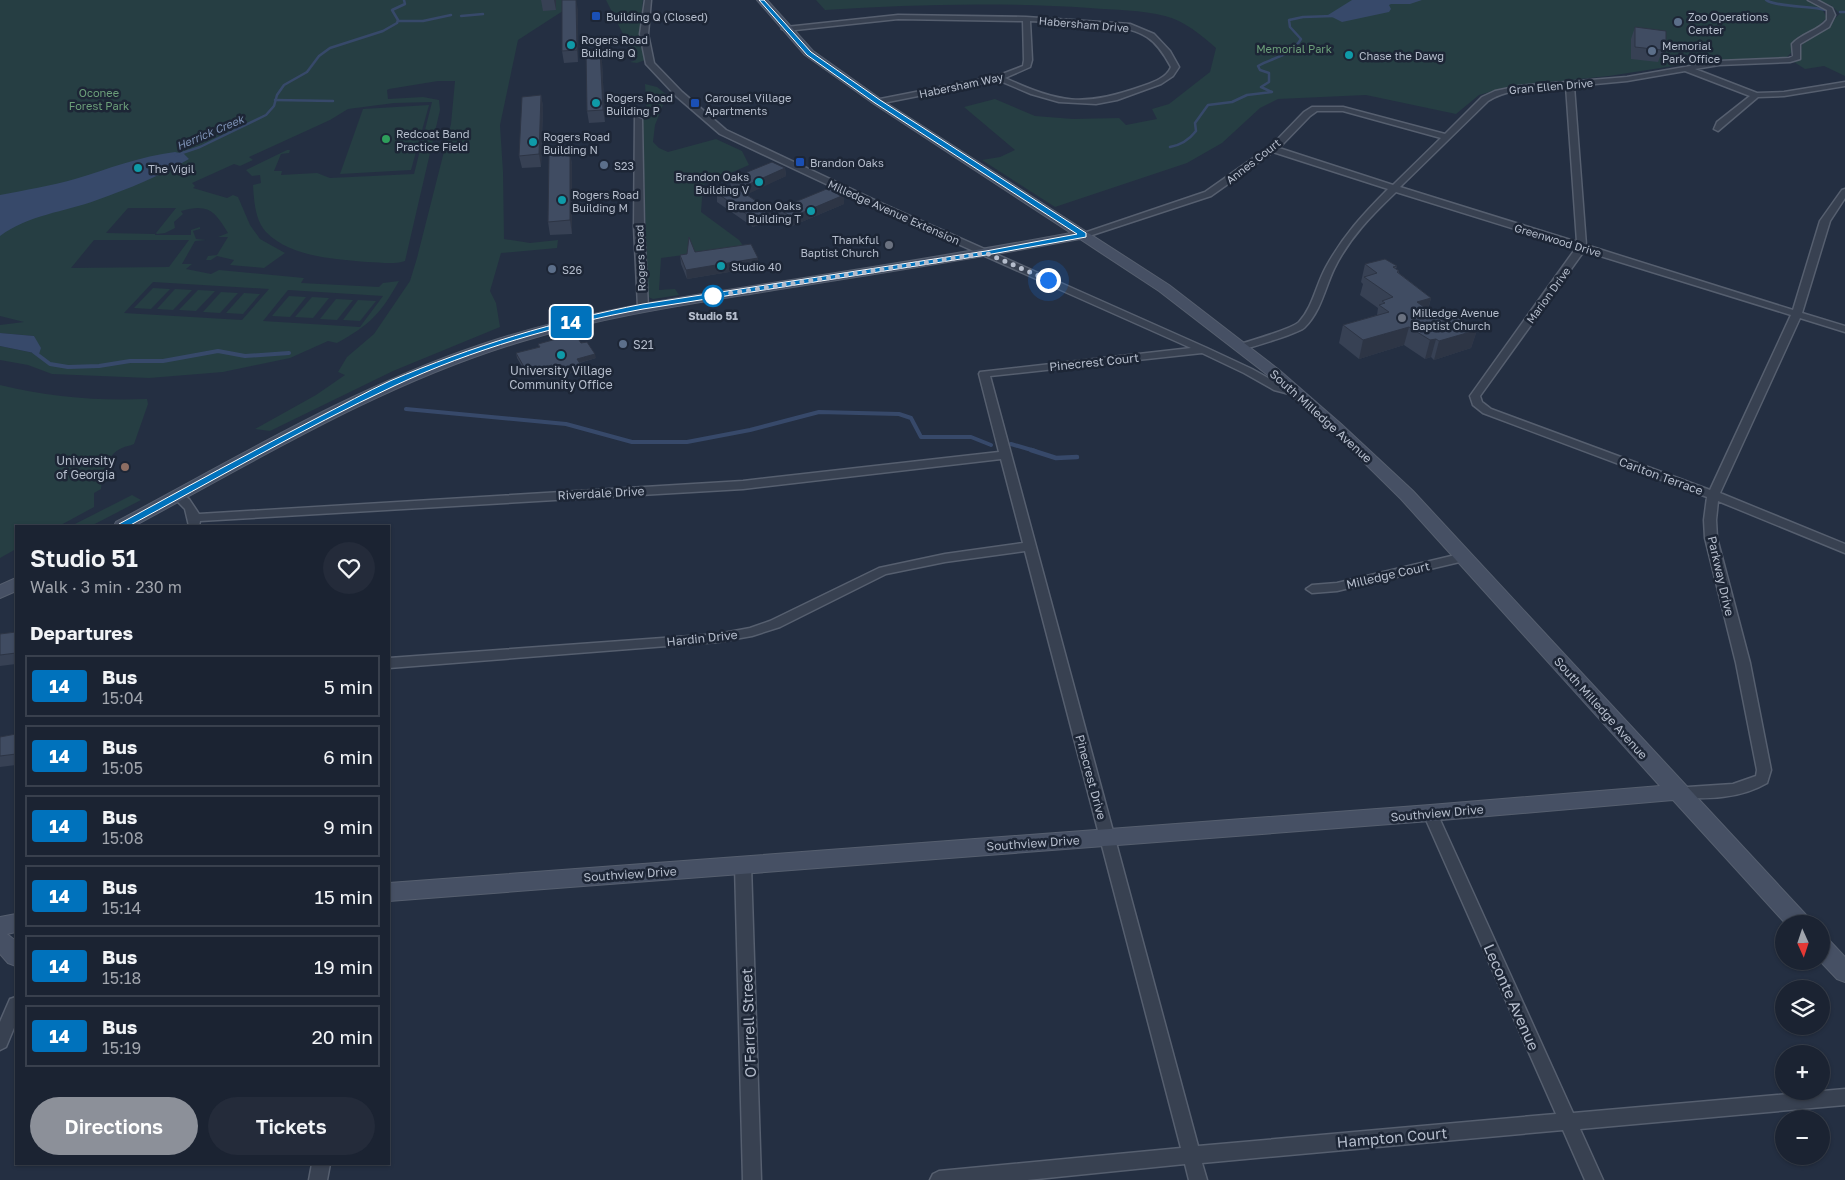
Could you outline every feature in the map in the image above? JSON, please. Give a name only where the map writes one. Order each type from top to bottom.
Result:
[{"type":"main road","name":"South Milledge Avenue","points":[[762,0],[809,54],[878,102],[1164,288],[1298,393],[1385,474],[1464,557],[1792,915]]},
{"type":"main road","points":[[124,525],[280,440],[392,384],[475,350],[521,335],[588,317],[643,307],[986,253],[1084,235]]},
{"type":"main road","points":[[0,592],[15,584]]},
{"type":"main road","name":"Southview Drive","points":[[390,892],[1430,813],[1678,792]]},
{"type":"main road","points":[[0,926],[15,923]]},
{"type":"main road","points":[[0,941],[15,954]]},
{"type":"main road","points":[[1830,956],[1845,972]]},
{"type":"street","name":"Milledge Avenue Extension","points":[[648,0],[644,34],[650,64],[679,94],[723,132],[853,194],[1203,350],[1248,371],[1278,388],[1298,393]]},
{"type":"street","name":"Gran Ellen Drive","points":[[1241,347],[1296,329],[1305,322],[1314,308],[1329,270],[1345,241],[1393,188],[1485,99],[1495,93],[1519,88],[1627,79],[1719,63],[1784,62],[1797,57],[1796,44],[1826,27],[1832,15],[1826,6],[1811,0]]},
{"type":"street","name":"Habersham Drive","points":[[786,29],[898,17],[1026,19],[1113,24],[1139,29],[1151,36],[1173,61],[1174,71],[1153,85],[1114,98],[1080,103],[1065,101],[1038,93],[999,78]]},
{"type":"street","name":"Habersham Way","points":[[878,102],[999,78],[1026,67],[1028,60],[1026,19]]},
{"type":"street","points":[[1684,68],[1756,95],[1784,94],[1845,84]]},
{"type":"street","points":[[1570,84],[1582,247]]},
{"type":"street","points":[[1718,129],[1720,124],[1756,95]]},
{"type":"street","name":"Annes Court","points":[[1084,235],[1208,194],[1273,149],[1307,114],[1315,109],[1344,110],[1446,137]]},
{"type":"street","name":"Rogers Road","points":[[638,119],[639,227],[643,307]]},
{"type":"street","name":"Greenwood Drive","points":[[1273,149],[1845,329]]},
{"type":"street","name":"Parkway Drive","points":[[1678,792],[1704,793],[1748,786],[1756,784],[1762,779],[1764,770],[1743,663],[1711,538],[1710,520],[1713,495],[1797,314],[1825,221],[1845,192]]},
{"type":"street","name":"Marion Drive","points":[[1477,403],[1475,396],[1582,247]]},
{"type":"street","name":"Pinecrest Court","points":[[984,374],[1203,350]]},
{"type":"street","name":"Pinecrest Drive","points":[[984,374],[1198,1180]]},
{"type":"street","name":"Carlton Terrace","points":[[1477,403],[1487,412],[1713,495],[1845,549]]},
{"type":"street","name":"Riverdale Drive","points":[[194,522],[743,485],[1006,455]]},
{"type":"street","points":[[178,496],[189,506],[194,522]]},
{"type":"street","name":"Hardin Drive","points":[[390,664],[718,638],[752,632],[775,624],[883,571],[946,558],[1030,546]]},
{"type":"street","name":"Milledge Court","points":[[1312,589],[1337,587],[1464,557]]},
{"type":"street","name":"Leconte Avenue","points":[[1430,813],[1594,1180]]},
{"type":"street","name":"O'Farrell Street","points":[[743,865],[752,1180]]},
{"type":"street","points":[[0,1042],[15,1006]]},
{"type":"street","name":"Hampton Court","points":[[939,1180],[1192,1155],[1845,1098]]},
{"type":"street","points":[[318,1180],[321,1165]]},
{"type":"green space","name":"Oconee Forest Park","points":[[0,0],[569,0],[569,7],[518,40],[500,125],[504,239],[530,243],[558,240],[557,248],[501,253],[490,291],[496,303],[500,327],[393,371],[270,431],[255,429],[316,395],[345,375],[338,372],[347,357],[374,334],[410,281],[451,124],[455,81],[438,81],[387,90],[388,99],[423,97],[439,100],[440,110],[405,261],[386,263],[327,258],[287,247],[266,232],[259,222],[253,185],[261,183],[260,175],[252,176],[246,170],[287,150],[290,150],[289,153],[281,154],[274,171],[282,171],[281,175],[317,173],[330,178],[414,174],[432,102],[394,103],[348,109],[330,120],[249,157],[253,160],[240,166],[234,164],[192,183],[195,186],[193,188],[227,198],[233,195],[238,197],[250,225],[260,239],[285,253],[264,268],[230,265],[234,260],[217,256],[211,260],[206,260],[208,256],[217,255],[228,237],[218,237],[228,233],[215,214],[204,209],[198,208],[181,211],[183,214],[174,222],[175,228],[165,233],[157,234],[176,208],[128,208],[106,233],[191,235],[191,230],[200,227],[200,229],[193,231],[196,239],[206,240],[195,241],[182,264],[192,264],[186,269],[211,274],[219,270],[304,278],[301,283],[379,287],[383,283],[399,281],[374,317],[358,330],[337,343],[328,341],[290,358],[223,372],[149,378],[52,374],[28,365],[0,360],[0,346],[39,354],[34,336],[0,333],[0,325],[24,322],[0,316]],"holes":[[[94,240],[189,240],[169,267],[71,268]],[[153,282],[269,289],[242,320],[124,313]],[[288,290],[383,296],[360,327],[263,321]]]},
{"type":"green space","points":[[606,0],[643,0],[639,36],[645,60],[637,63],[630,62],[636,60]]},
{"type":"green space","name":"Memorial Park","points":[[816,0],[1806,0],[1821,7],[1827,18],[1815,29],[1799,36],[1793,45],[1793,51],[1787,57],[1723,60],[1609,76],[1511,86],[1479,95],[1456,114],[1366,95],[1278,99],[1260,108],[1222,143],[1187,163],[1055,207],[982,160],[1000,157],[1015,150],[964,107],[995,99],[1035,116],[1073,119],[1119,118],[1126,125],[1157,119],[1152,109],[1169,104],[1210,72],[1216,48],[1199,33],[1179,21],[1165,16],[1137,11],[991,4],[891,6],[825,10]]},
{"type":"green space","points":[[1818,0],[1845,0],[1845,76],[1824,66],[1805,69],[1794,62],[1799,60],[1803,41],[1826,29],[1840,14],[1832,6]]},
{"type":"green space","points":[[645,84],[657,87],[667,95],[655,125],[653,142],[659,148],[668,152],[716,139],[742,151],[749,165],[703,185],[701,212],[739,240],[744,247],[661,258],[659,290],[675,289],[679,295],[653,299],[648,297],[642,120],[647,119]]},
{"type":"green space","name":"Redcoat Band Practice Field","points":[[429,105],[411,170],[340,174],[363,109]]},
{"type":"green space","points":[[153,288],[170,289],[151,309],[134,308]]},
{"type":"green space","points":[[175,289],[192,290],[173,310],[157,309]]},
{"type":"green space","points":[[198,290],[215,291],[196,311],[179,310]]},
{"type":"green space","points":[[221,292],[238,293],[220,313],[203,312]]},
{"type":"green space","points":[[244,293],[260,294],[243,314],[226,313]]},
{"type":"green space","points":[[289,296],[306,297],[290,317],[272,316]]},
{"type":"green space","points":[[312,297],[329,298],[313,318],[295,317]]},
{"type":"green space","points":[[336,299],[353,300],[337,320],[320,319]]},
{"type":"green space","points":[[358,300],[376,301],[360,321],[343,320]]},
{"type":"green space","points":[[0,385],[37,393],[73,397],[147,399],[148,404],[134,444],[116,451],[108,460],[101,489],[94,493],[94,507],[61,525],[15,525],[15,550],[0,558]]},
{"type":"green space","points":[[132,495],[141,500],[93,525],[73,525]]},
{"type":"water","points":[[1352,0],[1422,0],[1410,4],[1391,4],[1389,5],[1391,9],[1389,12],[1342,22],[1328,15]]},
{"type":"water","points":[[175,152],[184,154],[189,159],[132,187],[85,204],[22,223],[0,236],[0,195],[47,186],[137,160]]},
{"type":"water","points":[[0,333],[34,336],[41,348],[39,354],[0,346]]},
{"type":"building","name":"Rogers Road Building Q","points":[[562,0],[576,0],[577,50],[562,51]]},
{"type":"building","points":[[1635,27],[1666,31],[1666,46],[1662,45],[1662,50],[1635,47]]},
{"type":"building","name":"Rogers Road Building P","points":[[600,50],[603,110],[587,111],[586,51]]},
{"type":"building","name":"Rogers Road Building N","points":[[541,95],[539,154],[519,156],[522,97]]},
{"type":"building","name":"Rogers Road Building M","points":[[570,153],[570,220],[548,222],[549,154]]},
{"type":"building","points":[[772,162],[785,168],[745,186],[730,179]]},
{"type":"building","points":[[735,187],[771,211],[752,218],[717,193]]},
{"type":"building","points":[[829,188],[844,195],[792,217],[778,209]]},
{"type":"building","points":[[689,237],[695,252],[751,244],[758,258],[686,270],[680,255],[687,254]]},
{"type":"building","points":[[1385,259],[1397,266],[1393,267],[1399,271],[1397,272],[1431,298],[1417,302],[1444,321],[1458,317],[1477,330],[1439,341],[1436,339],[1430,340],[1409,327],[1363,340],[1343,325],[1389,312],[1379,305],[1385,303],[1382,301],[1393,297],[1364,277],[1377,273],[1365,264]]},
{"type":"building","name":"University Village Community Office","points":[[575,334],[581,343],[587,342],[595,354],[577,359],[581,365],[556,372],[552,365],[527,372],[516,353],[540,347],[538,344]]},
{"type":"building","points":[[15,632],[15,653],[0,655],[0,634]]},
{"type":"building","points":[[15,734],[15,754],[0,756],[0,737]]},
{"type":"waterway","name":"Herrick Creek","points":[[276,100],[284,85],[307,72],[319,56],[330,48],[383,31],[397,23],[398,20],[392,10],[405,4],[404,0]]},
{"type":"waterway","points":[[1766,0],[1777,4],[1826,10]]},
{"type":"waterway","points":[[1840,12],[1845,12]]},
{"type":"waterway","points":[[461,16],[483,14]]},
{"type":"waterway","points":[[398,21],[423,21],[451,15]]},
{"type":"waterway","points":[[1170,147],[1188,139],[1196,131],[1195,123],[1208,105],[1232,102],[1247,95],[1272,92],[1261,87],[1269,82],[1269,73],[1260,70],[1258,66],[1287,53],[1297,45],[1301,39],[1290,27],[1289,20],[1303,17],[1333,16]]},
{"type":"waterway","name":"Herrick Creek","points":[[176,155],[200,147],[266,115],[274,106],[276,100]]},
{"type":"waterway","points":[[276,100],[333,101]]},
{"type":"waterway","points":[[34,352],[50,364],[68,367],[99,366],[130,361],[163,361],[218,351],[245,356],[289,353]]},
{"type":"waterway","points":[[406,409],[566,424],[632,442],[687,442],[750,430],[819,412],[899,414],[911,418],[921,437],[971,437],[991,445]]},
{"type":"waterway","points":[[1011,444],[1035,451]]},
{"type":"waterway","points":[[1031,450],[1056,458],[1077,457]]},
{"type":"bus line","name":"14","points":[[124,525],[280,440],[392,384],[475,350],[521,335],[588,317],[643,307],[986,253],[1084,235],[878,102],[809,54],[773,15],[762,0]]},
{"type":"place","name":"Building Q (Closed)","points":[[596,16]]},
{"type":"place","name":"Zoo Operations Center","points":[[1678,22]]},
{"type":"place","name":"Rogers Road Building Q","points":[[571,45]]},
{"type":"place","name":"Memorial Park Office","points":[[1652,51]]},
{"type":"place","name":"Chase the Dawg","points":[[1349,55]]},
{"type":"place","name":"Rogers Road Building P","points":[[596,103]]},
{"type":"place","name":"Carousel Village Apartments","points":[[695,103]]},
{"type":"place","name":"Redcoat Band Practice Field","points":[[386,139]]},
{"type":"place","name":"Rogers Road Building N","points":[[533,142]]},
{"type":"place","name":"Brandon Oaks","points":[[800,162]]},
{"type":"place","name":"S23","points":[[604,165]]},
{"type":"place","name":"The Vigil","points":[[138,168]]},
{"type":"place","name":"Brandon Oaks Building V","points":[[759,182]]},
{"type":"place","name":"Rogers Road Building M","points":[[562,200]]},
{"type":"place","name":"Brandon Oaks Building T","points":[[811,211]]},
{"type":"place","name":"Thankful Baptist Church","points":[[889,245]]},
{"type":"place","name":"Studio 40","points":[[721,266]]},
{"type":"place","name":"S26","points":[[552,269]]},
{"type":"place","name":"Studio 51","points":[[713,296]]},
{"type":"place","name":"Milledge Avenue Baptist Church","points":[[1402,318]]},
{"type":"place","name":"S21","points":[[623,344]]},
{"type":"place","name":"University Village Community Office","points":[[561,355]]},
{"type":"place","name":"University of Georgia","points":[[125,467]]},
{"type":"route","points":[[713,296],[986,253],[1048,280]]}]
